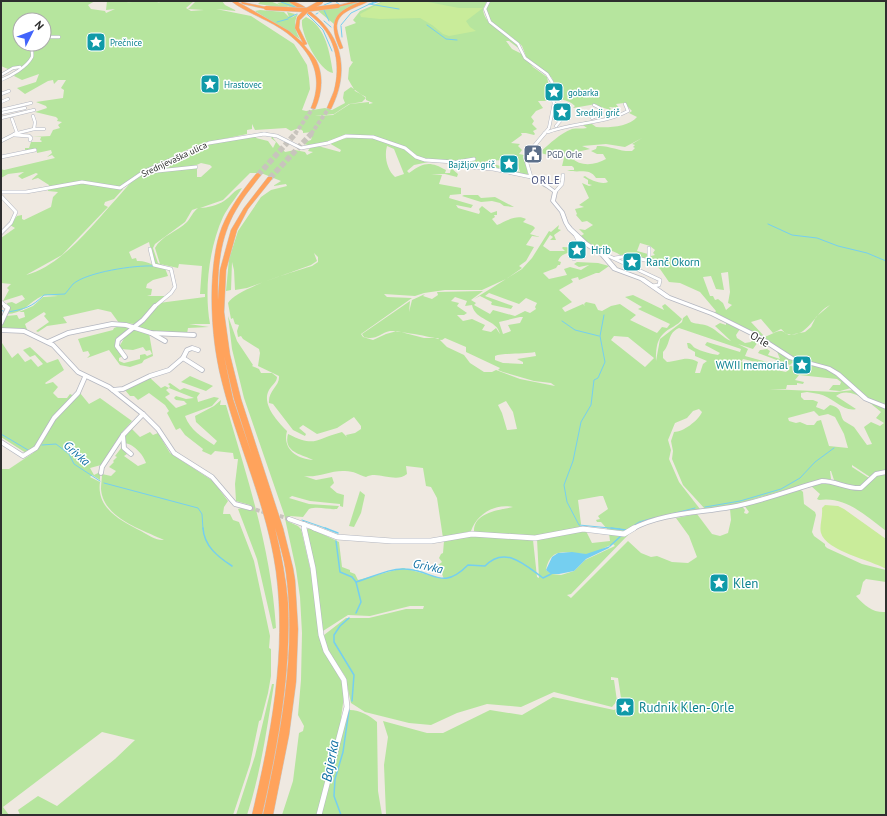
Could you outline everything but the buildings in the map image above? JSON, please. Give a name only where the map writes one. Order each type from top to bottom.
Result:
[{"type":"highway","points":[[233,1],[288,32],[305,48],[315,62]]},
{"type":"highway","points":[[237,1],[266,8],[305,10],[338,6],[360,1]]},
{"type":"highway","points":[[290,1],[311,13],[329,32],[338,51],[340,75]]},
{"type":"highway","points":[[329,108],[336,93],[343,69],[343,58],[336,31],[336,21],[346,11],[367,1]]},
{"type":"highway","points":[[313,108],[317,100],[319,87],[318,72],[315,62],[298,31],[299,18],[307,10],[322,2]]},
{"type":"highway","points":[[258,175],[237,202],[222,234],[217,259],[215,302],[217,334],[229,398],[267,515],[280,571],[285,624],[283,676],[273,749],[258,815]]},
{"type":"highway","points":[[268,815],[284,746],[293,675],[294,622],[290,576],[276,515],[236,397],[223,332],[221,301],[223,270],[234,229],[251,201],[270,178]]},
{"type":"street","points":[[489,1],[485,9],[488,20],[520,46],[528,61],[547,74],[552,82],[554,103],[551,129]]},
{"type":"street","points":[[52,37],[59,37]]},
{"type":"street","points":[[1,80],[14,74],[32,55],[32,52]]},
{"type":"street","points":[[1,75],[11,69],[21,67]]},
{"type":"street","points":[[1,94],[9,91]]},
{"type":"street","points":[[1,102],[8,99]]},
{"type":"street","points":[[1,110],[31,104]]},
{"type":"street","points":[[589,120],[602,113],[600,108],[594,104]]},
{"type":"street","points":[[551,129],[589,120],[617,117],[628,111],[625,104]]},
{"type":"street","points":[[1,114],[25,108]]},
{"type":"street","points":[[1,118],[34,110]]},
{"type":"street","points":[[12,119],[15,134]]},
{"type":"street","points":[[561,120],[560,123],[544,134],[525,157],[530,177],[543,183],[555,192],[562,184],[563,175]]},
{"type":"street","points":[[1,141],[36,122],[44,129]]},
{"type":"street","points":[[14,125],[19,124]]},
{"type":"street","points":[[15,134],[29,136],[31,138],[30,140]]},
{"type":"street","name":"Srednjevaška ulica","points":[[1,192],[26,192],[82,182],[120,188],[144,172],[210,143],[264,134],[277,136],[292,145],[301,148],[328,143],[346,136],[373,137],[404,148],[422,160],[456,162],[469,167],[493,169],[530,177]]},
{"type":"street","points":[[1,157],[36,150]]},
{"type":"street","points":[[456,162],[474,159]]},
{"type":"street","points":[[144,172],[196,167]]},
{"type":"street","name":"Orle","points":[[555,192],[553,201],[562,212],[566,224],[603,255],[615,269],[638,276],[668,297],[713,314],[757,336],[791,358],[828,368],[838,374],[866,399],[886,407]]},
{"type":"street","points":[[1,196],[16,212],[11,223],[1,234]]},
{"type":"street","points":[[1,205],[6,203]]},
{"type":"street","points":[[574,259],[581,247],[575,233]]},
{"type":"street","points":[[612,258],[628,256],[649,261],[649,248]]},
{"type":"street","points":[[126,358],[116,343],[133,326],[146,318],[156,304],[171,293],[176,287],[171,269],[154,265],[150,249]]},
{"type":"street","name":"Orle","points":[[594,249],[660,280],[659,285],[652,286]]},
{"type":"street","points":[[1,302],[8,308],[1,323]]},
{"type":"street","points":[[48,342],[68,333],[112,324],[133,326],[151,333],[165,341]]},
{"type":"street","points":[[1,330],[24,331],[48,342],[61,352],[78,372],[85,377],[113,390],[143,414],[158,429],[174,453],[212,477],[234,504],[250,508]]},
{"type":"street","points":[[151,333],[194,335]]},
{"type":"street","points":[[113,390],[123,389],[150,376],[169,370],[183,358],[187,350],[192,348],[198,350]]},
{"type":"street","points":[[183,358],[202,370]]},
{"type":"street","points":[[1,442],[23,456],[34,450],[54,418],[78,393],[85,377]]},
{"type":"street","points":[[101,473],[102,467],[123,435],[143,414]]},
{"type":"street","points":[[123,435],[124,448],[131,454]]},
{"type":"street","points":[[289,519],[337,537],[392,541],[431,541],[472,534],[546,538],[583,529],[624,534],[640,526],[686,513],[732,507],[822,481],[832,481],[852,488],[862,488],[876,474],[886,472]]},
{"type":"street","points":[[304,524],[304,532],[313,568],[322,635],[326,651],[344,680],[348,707],[319,815]]},
{"type":"green space","points":[[1,1],[95,1],[88,5],[91,9],[105,11],[106,13],[115,9],[106,10],[107,1],[132,3],[124,1],[161,1],[157,3],[163,1],[194,1],[186,8],[191,11],[204,10],[188,9],[196,1],[222,1],[225,5],[237,11],[216,9],[251,16],[294,44],[307,65],[309,78],[310,89],[302,110],[306,111],[325,108],[332,110],[345,103],[343,98],[344,92],[351,87],[354,89],[348,79],[349,68],[353,62],[351,61],[345,27],[356,23],[353,20],[360,11],[383,1],[487,1],[483,9],[489,22],[513,39],[521,50],[509,41],[506,41],[512,49],[522,54],[533,67],[547,77],[552,101],[550,98],[545,99],[546,101],[538,101],[543,108],[536,111],[531,117],[534,121],[532,124],[537,129],[533,131],[535,134],[521,133],[522,135],[511,143],[520,144],[518,146],[522,150],[519,154],[524,155],[528,174],[526,176],[505,171],[469,166],[458,161],[433,161],[422,159],[407,149],[395,145],[422,160],[429,162],[414,165],[407,171],[409,173],[427,164],[436,165],[446,170],[445,173],[450,173],[451,168],[458,174],[457,177],[445,174],[431,174],[442,175],[439,184],[461,188],[461,194],[450,195],[449,198],[473,205],[471,208],[456,205],[458,208],[479,214],[479,209],[482,206],[491,213],[497,211],[497,215],[494,215],[495,217],[492,219],[497,225],[519,217],[526,219],[523,222],[535,228],[530,234],[540,237],[532,236],[526,245],[534,247],[526,261],[519,266],[522,268],[506,279],[522,269],[532,258],[549,231],[551,232],[559,225],[558,229],[561,230],[554,235],[556,240],[550,240],[553,237],[550,235],[543,246],[550,251],[565,251],[562,248],[563,247],[579,248],[562,256],[558,261],[561,262],[560,265],[556,268],[543,273],[549,279],[567,275],[564,269],[570,267],[581,270],[589,265],[579,267],[574,264],[577,262],[598,263],[609,266],[599,273],[579,280],[578,277],[571,279],[573,282],[559,290],[572,302],[562,308],[565,312],[583,304],[585,306],[584,304],[586,302],[595,304],[598,310],[602,311],[611,306],[620,304],[636,315],[630,320],[657,333],[662,327],[667,328],[670,324],[638,309],[642,307],[625,297],[633,295],[664,310],[662,306],[665,304],[682,319],[664,333],[658,341],[656,361],[660,339],[682,322],[683,318],[687,315],[691,322],[703,324],[731,341],[715,326],[720,323],[726,325],[726,322],[740,329],[736,335],[737,338],[745,343],[751,342],[753,339],[758,342],[753,349],[738,344],[748,349],[745,356],[789,368],[790,366],[799,367],[801,362],[816,365],[829,370],[851,388],[840,391],[829,390],[833,385],[840,385],[841,382],[837,379],[799,375],[795,380],[804,382],[803,384],[797,383],[797,385],[787,385],[786,389],[769,389],[836,392],[853,390],[866,399],[886,408],[886,471],[876,472],[870,477],[852,465],[852,467],[869,478],[861,487],[851,487],[834,480],[830,471],[831,479],[815,481],[734,505],[705,509],[683,485],[672,459],[673,451],[671,441],[674,432],[678,432],[686,428],[694,422],[702,412],[699,409],[693,411],[687,418],[675,423],[668,440],[671,450],[669,459],[679,482],[700,509],[639,524],[628,531],[608,530],[601,522],[597,522],[596,520],[600,519],[598,516],[608,509],[603,496],[600,496],[578,500],[581,524],[579,528],[548,536],[527,538],[474,532],[475,525],[478,520],[471,531],[443,538],[437,498],[431,487],[426,486],[423,468],[406,466],[407,474],[397,478],[376,475],[366,477],[348,471],[304,476],[316,480],[332,477],[334,483],[330,487],[337,493],[344,495],[343,507],[340,506],[340,504],[310,501],[292,496],[289,498],[309,504],[339,506],[337,509],[309,509],[303,517],[290,516],[287,521],[301,529],[312,577],[321,639],[325,652],[343,684],[344,696],[339,733],[317,815],[282,815],[293,781],[299,733],[303,731],[304,726],[298,715],[301,680],[302,633],[300,597],[296,569],[284,514],[244,398],[232,349],[228,316],[237,341],[253,365],[252,366],[259,369],[261,373],[272,373],[277,377],[269,390],[267,401],[279,423],[287,431],[286,437],[287,443],[292,452],[301,458],[313,460],[294,452],[291,449],[287,440],[288,434],[304,441],[315,441],[342,432],[347,437],[346,435],[355,433],[361,429],[361,426],[354,417],[337,428],[317,434],[303,425],[299,428],[306,434],[305,436],[293,430],[273,404],[269,403],[270,395],[278,383],[279,376],[258,366],[260,353],[259,349],[243,339],[241,336],[238,337],[237,331],[239,325],[235,324],[233,318],[231,319],[228,303],[233,297],[267,281],[247,288],[235,290],[232,262],[231,290],[226,291],[229,259],[238,231],[261,197],[271,190],[287,186],[286,184],[273,186],[281,181],[261,173],[250,173],[223,200],[200,208],[212,206],[222,202],[237,190],[242,188],[223,217],[214,242],[208,283],[208,311],[210,324],[189,324],[209,327],[188,328],[187,334],[154,333],[137,326],[146,320],[159,303],[205,297],[205,294],[200,294],[202,266],[179,264],[178,268],[160,264],[167,267],[159,266],[154,263],[149,242],[129,252],[132,259],[136,258],[137,261],[165,268],[168,276],[153,280],[147,284],[146,288],[152,289],[151,295],[147,296],[166,296],[136,324],[119,323],[111,312],[98,309],[63,317],[67,323],[47,326],[38,332],[36,331],[49,322],[44,316],[46,314],[44,312],[25,324],[28,332],[15,328],[1,329],[6,316],[17,315],[19,319],[25,317],[24,312],[19,312],[33,306],[43,297],[58,296],[42,296],[37,298],[22,310],[6,314],[9,309],[7,303],[12,302],[16,304],[25,299],[22,295],[3,301],[9,290],[7,288],[11,284],[1,283],[1,238],[15,228],[10,225],[17,216],[22,215],[22,219],[24,220],[51,207],[53,197],[58,192],[48,191],[48,189],[63,185],[48,188],[49,185],[38,178],[31,180],[38,174],[36,173],[22,179],[18,176],[24,172],[8,174],[1,178],[1,169],[4,170],[55,158],[52,155],[47,157],[52,153],[51,150],[37,153],[37,149],[25,151],[25,148],[29,148],[31,142],[42,141],[40,140],[41,137],[32,137],[50,136],[53,130],[60,128],[58,125],[62,122],[57,121],[58,119],[56,117],[35,112],[47,108],[46,106],[36,102],[63,98],[64,90],[61,88],[66,80],[58,80],[54,84],[53,80],[48,81],[25,94],[17,88],[36,82],[39,74],[22,80],[14,76],[20,67],[8,69],[1,66]],"holes":[[[366,98],[366,100],[373,103],[350,104],[333,115],[315,116],[334,114],[349,104],[362,102]],[[252,124],[255,130],[286,128],[291,131],[299,128],[303,131],[303,133],[313,132],[311,140],[305,142],[304,144],[311,146],[322,144],[345,135],[373,137],[383,141],[367,137],[358,137],[329,143],[341,150],[340,152],[318,146],[310,148],[308,151],[313,152],[307,155],[305,152],[295,150],[285,152],[273,138],[274,135],[271,138],[276,142],[273,148],[268,141],[256,138],[257,134],[209,143],[182,155],[180,153],[198,145],[186,153],[209,142],[247,134],[247,130],[252,129]],[[387,146],[394,149],[404,174],[395,177],[390,171],[386,158]],[[182,155],[146,171],[132,181],[88,231],[65,253],[52,263],[26,275],[62,255],[108,207],[104,205],[105,202],[114,199],[123,189],[83,182],[67,184],[85,181],[115,187],[122,186],[143,171]],[[521,156],[506,161],[518,165],[520,172],[484,161],[505,160]],[[201,163],[212,167],[201,177],[197,177],[197,168],[178,168],[192,167]],[[198,208],[187,222],[161,240],[155,248],[160,264],[158,263],[153,248],[155,244],[185,222],[192,210]],[[314,253],[318,257],[318,262],[312,266],[288,273],[311,265],[317,261]],[[506,279],[474,299],[480,296],[492,302],[492,305],[511,309],[513,306],[485,296],[489,293],[519,304],[526,298],[537,303],[535,307],[536,309],[530,313],[525,311],[515,316],[493,310],[490,314],[474,305],[476,303],[471,300],[483,291],[437,292],[438,295],[432,299],[423,296],[425,294],[412,300],[409,312],[410,301],[362,334],[364,337],[372,338],[390,331],[396,331],[373,340],[363,337],[361,334],[412,298],[387,297],[384,294],[415,296],[424,293],[445,290],[482,290]],[[455,297],[467,301],[465,306],[472,305],[477,314],[495,325],[500,334],[496,328],[491,332],[482,330],[485,325],[472,319],[463,321],[457,315],[464,315],[467,313],[457,306],[459,303],[451,301]],[[520,317],[523,317],[520,323],[508,325],[511,331],[503,334],[499,322]],[[679,328],[741,349],[740,352],[707,342],[705,345],[720,353],[718,355],[700,350],[687,343],[688,348],[695,352],[695,356],[707,361],[703,364],[700,373],[695,373],[698,362],[694,360],[687,359],[667,362],[663,358],[663,352],[671,336],[675,330]],[[400,332],[425,336],[435,338],[424,338]],[[614,336],[628,337],[654,358],[645,367],[611,340]],[[445,338],[466,347],[466,352],[500,368],[498,370],[534,381],[551,383],[555,386],[520,379],[496,370],[492,372],[484,372],[470,363],[464,355],[447,347],[439,339],[442,340]],[[535,352],[536,356],[517,359],[523,362],[523,364],[503,363],[495,360],[495,356],[508,354]],[[743,359],[787,369],[788,370],[786,372],[741,362]],[[807,392],[824,395],[843,407],[852,410],[856,409],[836,396],[842,393],[860,396],[881,412],[876,418],[884,423],[880,426],[871,422],[864,427],[872,444],[867,445],[854,427],[844,421],[837,408],[830,405],[824,410],[816,407],[818,402],[813,400],[804,400],[801,397],[801,393]],[[506,401],[513,412],[517,429],[507,430],[498,405]],[[814,411],[819,416],[828,414],[835,417],[844,434],[848,448],[829,446],[821,420],[817,421],[814,425],[807,425],[800,422],[796,423],[789,421],[788,418]],[[506,506],[513,507],[488,513],[478,520],[482,515],[493,508]]]},
{"type":"green space","points":[[261,1],[270,1],[280,5],[277,3],[288,1],[304,9],[295,9],[287,6],[290,9],[258,4]]},
{"type":"green space","points":[[384,1],[428,2],[459,8],[483,8],[466,21],[470,27],[476,31],[449,36],[443,34],[420,18],[380,19],[361,17],[360,14]]},
{"type":"green space","points":[[491,1],[886,1],[886,406],[867,398],[829,367],[809,362],[808,360],[795,358],[760,337],[763,337],[779,331],[785,333],[781,329],[773,333],[761,319],[751,322],[764,336],[758,335],[720,317],[720,315],[714,314],[716,311],[700,292],[680,283],[669,282],[660,269],[650,262],[651,256],[655,255],[653,253],[655,250],[650,246],[640,243],[637,251],[648,254],[648,260],[626,256],[620,257],[620,255],[609,250],[596,246],[593,248],[579,237],[584,234],[579,229],[585,230],[593,225],[587,221],[582,222],[576,215],[575,209],[584,207],[579,205],[589,198],[582,183],[589,186],[592,185],[588,184],[588,180],[583,177],[585,176],[599,182],[608,182],[605,178],[596,178],[587,172],[567,170],[574,170],[574,168],[572,166],[562,166],[565,154],[556,152],[549,155],[540,153],[563,133],[574,129],[587,128],[580,123],[588,121],[596,127],[612,127],[629,123],[637,117],[629,113],[632,111],[624,103],[616,104],[619,108],[609,107],[613,111],[596,104],[573,108],[575,106],[559,98],[553,92],[552,78],[527,59],[522,46],[490,21],[486,8]],"holes":[[[642,138],[632,144],[635,145],[633,147],[635,148],[632,151],[606,146],[597,146],[596,149],[591,151],[597,154],[603,154],[606,159],[598,163],[584,164],[579,163],[572,158],[576,159],[574,157],[579,154],[577,152],[590,149],[582,146],[606,144],[625,147]],[[728,272],[730,292],[728,303],[732,305],[726,310],[723,303],[718,299],[715,300],[713,296],[710,296],[703,277],[711,276],[716,289],[724,290],[721,273]],[[815,318],[811,327],[805,332],[801,333],[806,329]]]},
{"type":"green space","points":[[361,2],[337,17],[334,24],[317,10]]},
{"type":"green space","points":[[255,11],[284,12],[289,17],[287,12],[295,14],[291,18],[298,14],[295,26],[300,39]]},
{"type":"green space","points":[[306,17],[313,21],[323,34],[333,73],[322,66],[307,42],[302,26],[302,20]]},
{"type":"green space","points":[[478,195],[481,198],[495,197],[514,207],[504,206],[500,203],[492,201],[481,202],[462,196]]},
{"type":"green space","points":[[122,325],[130,328],[116,342],[115,346],[123,356],[119,358],[119,361],[124,363],[140,359],[140,355],[145,354],[147,356],[152,354],[150,350],[146,351],[143,347],[133,350],[121,349],[119,347],[132,328],[149,333],[153,356],[144,360],[142,363],[130,367],[120,365],[109,350],[87,358],[90,355],[88,351],[83,352],[78,339],[113,330],[114,328]]},
{"type":"green space","points":[[2,343],[12,358],[18,353],[25,362],[31,359],[38,367],[43,364],[35,355],[30,357],[23,350],[30,347],[47,363],[58,359],[64,370],[45,383],[53,382],[58,387],[53,393],[58,398],[67,398],[70,394],[74,396],[45,434],[33,448],[26,453],[1,437]]},
{"type":"green space","points":[[767,349],[770,351],[768,355],[780,359],[776,349],[798,364],[792,363],[790,365],[758,353],[760,350]]},
{"type":"green space","points":[[190,376],[213,386],[206,391],[181,382]]},
{"type":"green space","points":[[149,377],[161,388],[165,386],[169,388],[170,386],[168,384],[170,383],[180,390],[184,388],[200,393],[197,397],[198,402],[214,397],[219,398],[212,406],[185,416],[193,429],[214,445],[217,441],[196,422],[195,416],[214,406],[221,400],[220,405],[226,405],[264,542],[276,628],[273,629],[257,559],[238,509],[241,508],[248,510],[250,505],[236,501],[235,484],[238,459],[234,459],[233,453],[215,451],[211,455],[202,451],[203,449],[185,435],[180,428],[176,430],[167,413],[169,411],[165,405],[149,393],[138,400],[134,396],[130,396],[125,390]],"holes":[[[169,388],[194,398],[186,399],[176,396],[174,398],[176,400],[184,401],[187,404],[176,408],[165,397],[170,394],[166,390]]]},
{"type":"green space","points":[[80,393],[89,404],[100,398],[132,421],[123,431],[101,465],[90,468],[94,475],[100,472],[100,480],[92,475],[90,477],[100,482],[102,499],[106,506],[118,518],[126,523],[158,540],[164,540],[125,522],[116,515],[103,499],[101,489],[102,474],[111,476],[116,471],[109,467],[114,462],[113,461],[117,457],[115,456],[122,447],[127,454],[124,456],[138,466],[146,463],[143,456],[134,447],[127,443],[123,443],[123,437],[129,426],[140,437],[150,432],[153,435],[158,433],[170,453],[213,481],[228,501],[224,507],[223,514],[230,514],[233,520],[239,522],[254,561],[270,636],[269,648],[271,649],[271,676],[261,720],[259,721],[250,764],[233,815],[20,815],[18,810],[38,796],[57,806],[115,759],[135,740],[102,732],[3,807],[9,815],[1,815],[1,469],[9,469],[33,453],[55,418]]},
{"type":"green space","points":[[886,473],[886,531],[855,508],[847,504],[838,501],[817,499],[820,494],[810,485],[827,482],[852,489],[862,490],[873,477]]},
{"type":"green space","points":[[800,489],[803,492],[804,504],[815,512],[816,515],[812,532],[814,536],[825,544],[827,548],[862,564],[886,570],[886,582],[866,579],[863,582],[860,594],[856,596],[873,610],[886,612],[886,815],[386,815],[384,765],[388,737],[383,721],[427,733],[443,733],[490,710],[522,715],[553,697],[614,710],[619,707],[626,709],[627,700],[621,698],[618,678],[611,677],[611,680],[614,680],[617,701],[612,707],[554,692],[521,707],[487,704],[457,713],[431,725],[409,723],[365,712],[351,703],[345,676],[328,651],[324,635],[346,618],[369,618],[406,609],[423,609],[424,606],[410,606],[370,616],[348,615],[323,631],[306,530],[310,528],[339,542],[342,567],[355,574],[358,580],[403,568],[444,579],[442,574],[432,570],[442,562],[439,558],[443,553],[444,541],[466,536],[533,540],[537,577],[539,578],[537,539],[586,531],[592,543],[610,541],[609,533],[628,535],[571,594],[567,595],[571,598],[628,541],[641,553],[651,557],[657,556],[672,562],[688,563],[697,557],[689,536],[676,518],[697,514],[712,534],[720,536],[728,533],[731,520],[730,509],[741,505],[745,510],[744,513],[747,514],[749,512],[744,505]],"holes":[[[613,544],[615,546],[585,560],[574,571],[561,575],[552,574],[546,570],[552,556],[557,553],[568,552],[587,554]]]},
{"type":"green space","points":[[360,491],[365,495],[361,513],[354,527],[349,526]]},
{"type":"green space","points":[[825,505],[838,506],[844,509],[886,539],[886,569],[840,550],[831,545],[825,539],[820,528],[822,508]]},
{"type":"green space","points":[[272,684],[274,684],[266,733],[252,799],[247,815],[236,815],[255,756]]},
{"type":"green space","points":[[350,710],[365,714],[377,722],[378,791],[382,815],[320,815],[346,713]]},
{"type":"water","points":[[610,546],[609,548],[586,559],[574,571],[551,574],[546,570],[552,557],[558,553],[572,552],[586,554]]},
{"type":"waterway","points":[[324,5],[334,1]]},
{"type":"waterway","points":[[335,1],[340,5]]},
{"type":"waterway","points":[[370,4],[376,1]]},
{"type":"waterway","points":[[371,4],[380,1]]},
{"type":"waterway","points":[[281,2],[295,7]]},
{"type":"waterway","points":[[341,25],[351,13],[370,4]]},
{"type":"waterway","points":[[370,4],[399,9]]},
{"type":"waterway","points":[[324,10],[329,21]]},
{"type":"waterway","points":[[288,18],[297,14]]},
{"type":"waterway","points":[[307,14],[323,30],[332,51]]},
{"type":"waterway","points":[[277,22],[288,19]]},
{"type":"waterway","points":[[324,21],[331,27]]},
{"type":"waterway","points":[[427,25],[446,39],[457,40]]},
{"type":"waterway","points":[[341,26],[342,37]]},
{"type":"waterway","points":[[768,224],[792,235],[817,238],[838,246],[867,253],[886,261]]},
{"type":"waterway","points":[[8,312],[28,307],[44,295],[65,294],[73,284],[89,276],[123,268],[153,266]]},
{"type":"waterway","points":[[1,310],[5,312]]},
{"type":"waterway","points":[[604,315],[600,336],[605,362],[598,378],[594,380],[591,405],[581,422],[573,461],[564,485],[567,502],[579,525],[614,528]]},
{"type":"waterway","points":[[562,321],[575,330],[599,336]]},
{"type":"waterway","name":"Grivka","points":[[1,434],[28,450]]},
{"type":"waterway","name":"Grivka","points":[[42,445],[56,444],[69,454],[74,464],[100,481]]},
{"type":"waterway","points":[[705,507],[740,501],[781,489],[800,478],[815,462],[834,448]]},
{"type":"waterway","name":"Grivka","points":[[104,483],[198,508],[202,514],[203,529]]},
{"type":"waterway","points":[[671,514],[695,508]]},
{"type":"waterway","points":[[630,528],[639,522],[653,518]]},
{"type":"waterway","points":[[302,520],[328,529]]},
{"type":"waterway","name":"Grivka","points":[[203,528],[209,546],[217,555],[232,566]]},
{"type":"waterway","points":[[325,528],[338,533]]},
{"type":"waterway","points":[[614,528],[620,529]]},
{"type":"waterway","points":[[614,528],[626,530]]},
{"type":"waterway","points":[[610,546],[622,535]]},
{"type":"waterway","points":[[336,541],[340,572],[352,577],[356,582]]},
{"type":"waterway","name":"Grivka","points":[[356,582],[399,569],[415,570],[437,578],[451,577],[459,573],[468,565],[485,566],[492,560],[500,557],[515,559],[543,578],[551,574]]},
{"type":"waterway","name":"Bajerka","points":[[356,582],[361,602],[356,613]]},
{"type":"waterway","name":"Bajerka","points":[[349,618],[340,626],[334,635],[334,642],[354,675],[352,701]]},
{"type":"waterway","name":"Bajerka","points":[[341,815],[334,796],[335,779],[343,752],[349,710]]},
{"type":"tunnel","points":[[295,134],[313,108]]},
{"type":"tunnel","points":[[311,134],[329,108]]},
{"type":"tunnel","points":[[258,175],[296,133]]},
{"type":"tunnel","points":[[270,178],[312,133]]},
{"type":"tunnel","points":[[250,508],[267,513]]},
{"type":"tunnel","points":[[274,514],[289,519]]},
{"type":"place","name":"Prečnice","points":[[96,42]]},
{"type":"place","name":"Hrastovec","points":[[210,84]]},
{"type":"place","name":"gobarka","points":[[554,92]]},
{"type":"place","name":"Srednji grič","points":[[562,112]]},
{"type":"place","name":"PGD Orle","points":[[533,154]]},
{"type":"place","name":"Bajžljov grič","points":[[509,164]]},
{"type":"place","name":"Hrib","points":[[577,250]]},
{"type":"place","name":"Ranč Okorn","points":[[632,262]]},
{"type":"place","name":"WWII memorial","points":[[802,365]]},
{"type":"place","name":"Klen","points":[[719,583]]},
{"type":"place","name":"Rudnik Klen-Orle","points":[[625,707]]},
{"type":"district","name":"ORLE","points":[[546,180]]}]
